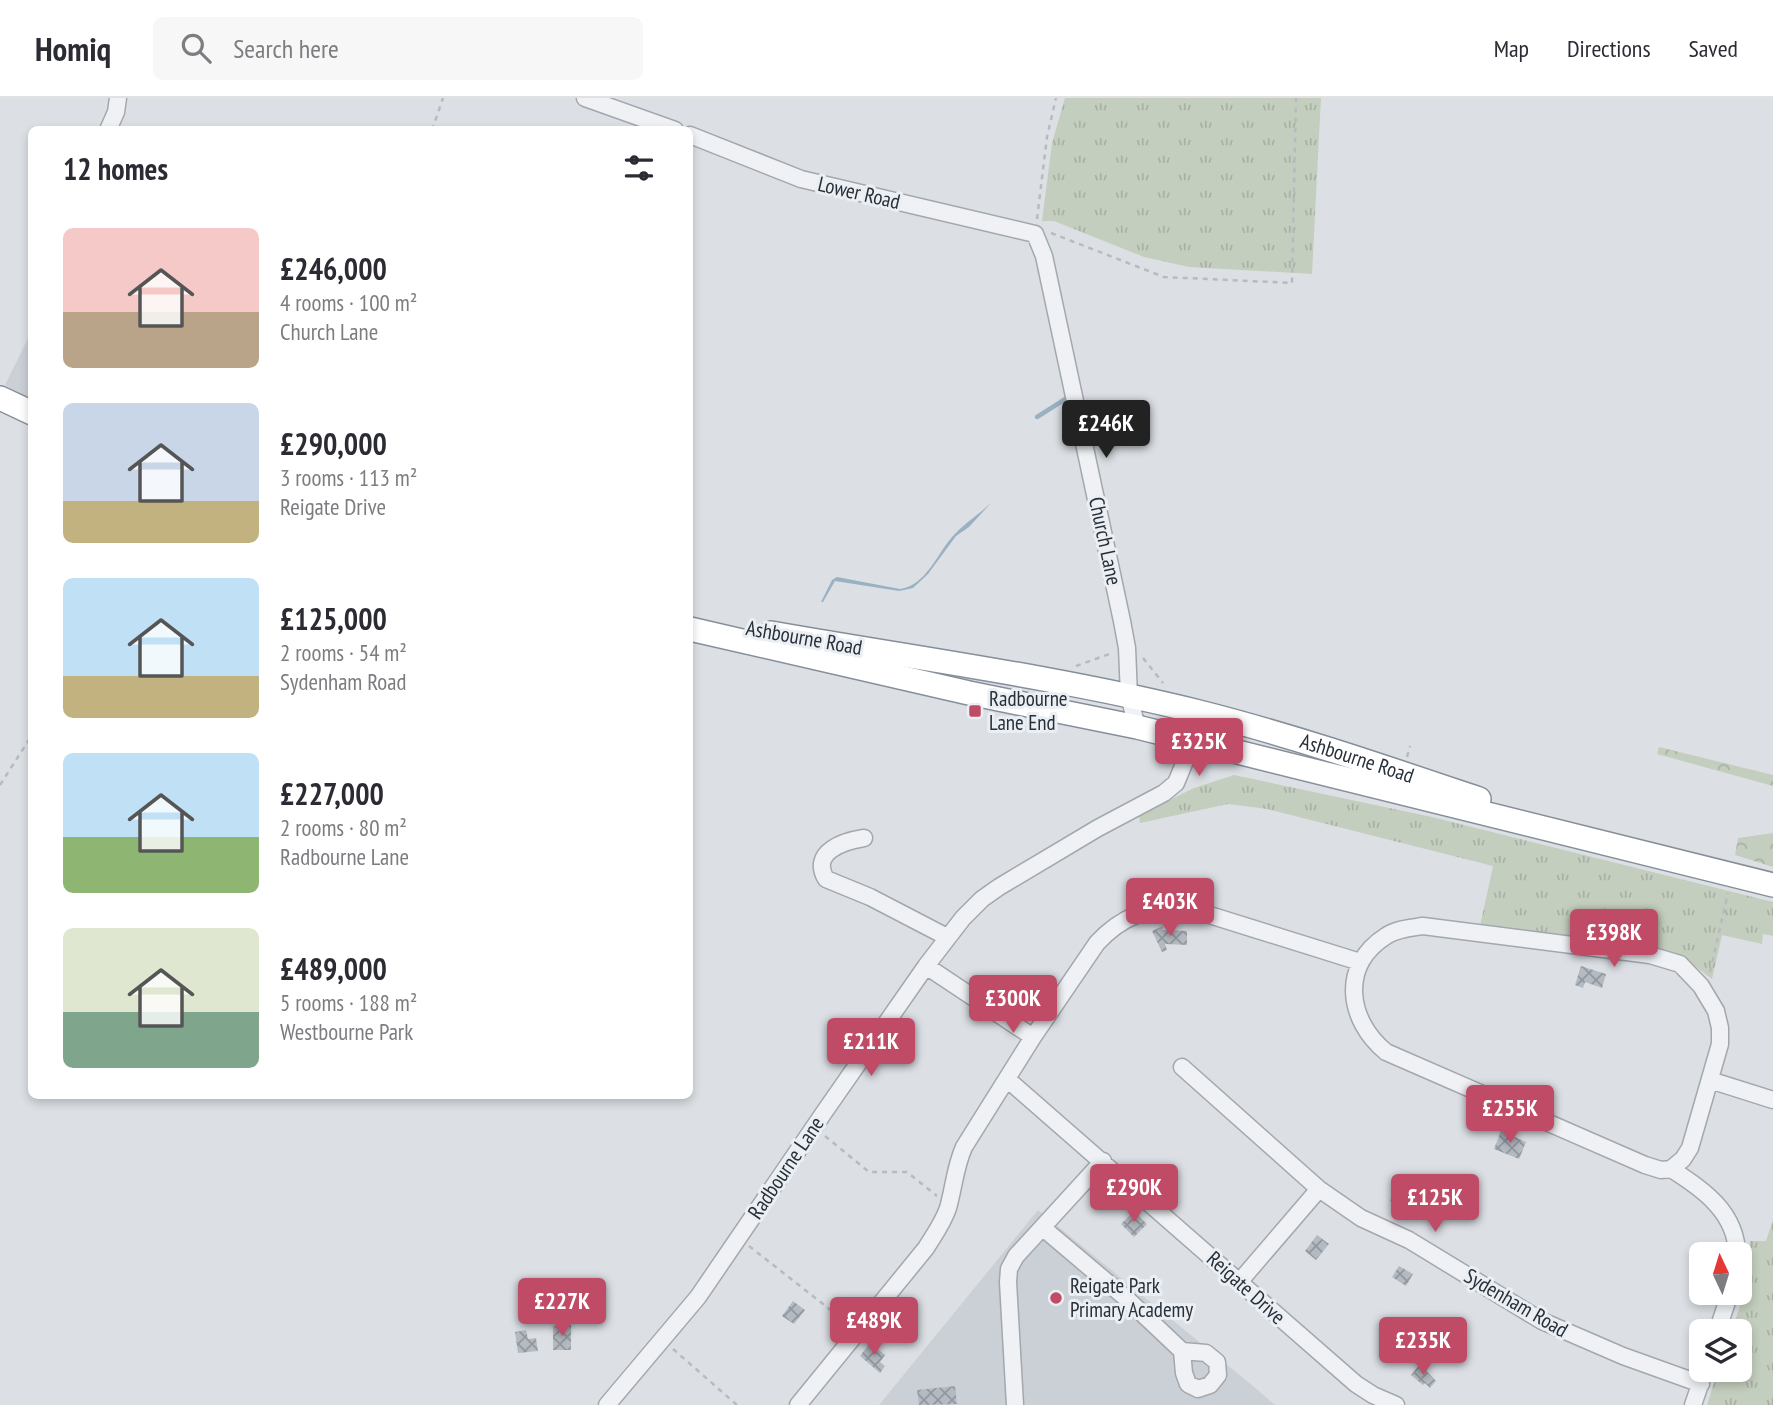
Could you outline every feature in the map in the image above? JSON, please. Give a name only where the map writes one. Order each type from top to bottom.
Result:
[{"type":"highway","points":[[0,398],[28,411]]},
{"type":"highway","name":"Ashbourne Road","points":[[693,619],[1040,679],[1198,712],[1401,772],[1607,844]]},
{"type":"highway","name":"Ashbourne Road","points":[[693,630],[969,693],[1137,727],[1773,885]]},
{"type":"street","points":[[110,126],[118,98]]},
{"type":"street","points":[[585,98],[664,126]]},
{"type":"street","name":"Lower Road","points":[[693,136],[801,179],[1035,234]]},
{"type":"street","name":"Church Lane","points":[[1035,234],[1044,256],[1122,621],[1129,696],[1137,727]]},
{"type":"street","name":"Radbourne Lane","points":[[607,1405],[698,1297],[947,937],[972,908],[999,887],[1098,828],[1164,793],[1176,783],[1193,742],[1198,712]]},
{"type":"street","points":[[864,838],[839,844],[830,850],[822,867],[826,879],[870,897],[947,937]]},
{"type":"street","points":[[798,1405],[926,1248],[941,1225],[957,1163],[964,1147],[1033,1037],[1097,943],[1123,920],[1142,911],[1184,907],[1360,962]]},
{"type":"street","points":[[1423,926],[1650,955],[1679,964],[1706,993],[1716,1012],[1720,1028],[1720,1045],[1690,1148],[1683,1159],[1671,1169],[1661,1170],[1645,1165],[1386,1052],[1365,1030],[1354,1003],[1355,981],[1360,962],[1387,935],[1423,926]]},
{"type":"street","points":[[926,966],[1033,1037]]},
{"type":"street","name":"Sydenham Road","points":[[1182,1067],[1320,1189],[1362,1217],[1409,1240],[1542,1321],[1623,1356],[1689,1373]]},
{"type":"street","name":"Reigate Drive","points":[[1007,1079],[1356,1384],[1396,1405]]},
{"type":"street","points":[[1710,1080],[1773,1100]]},
{"type":"street","points":[[1015,1405],[1008,1296],[1009,1269],[1016,1256],[1103,1161]]},
{"type":"street","points":[[1671,1169],[1697,1185],[1714,1200],[1726,1215],[1735,1242]]},
{"type":"street","points":[[1240,1281],[1320,1189]]},
{"type":"street","points":[[1044,1228],[1127,1299],[1182,1351]]},
{"type":"street","points":[[1693,1405],[1701,1382]]},
{"type":"path","points":[[433,126],[443,98]]},
{"type":"path","points":[[1056,98],[1047,137],[1035,234],[1052,233],[1164,277],[1293,283],[1296,98]]},
{"type":"path","points":[[0,785],[28,741]]},
{"type":"path","points":[[1706,993],[1732,875]]},
{"type":"path","points":[[814,1127],[869,1172],[907,1172],[948,1205]]},
{"type":"path","points":[[738,1238],[858,1331]]},
{"type":"path","points":[[663,1339],[737,1405]]},
{"type":"shaded area","points":[[28,338],[28,398],[5,385]]},
{"type":"shaded area","name":"Reigate Park Primary Academy","points":[[1038,1210],[1253,1386],[1275,1405],[879,1405]]},
{"type":"green space","points":[[1065,98],[1321,98],[1312,274],[1189,267],[1144,257],[1054,221],[1042,221],[1052,143]]},
{"type":"green space","points":[[1659,747],[1773,775],[1773,786],[1657,754]]},
{"type":"green space","points":[[1234,775],[1432,817],[1773,902],[1773,936],[1763,934],[1762,944],[1722,935],[1712,979],[1684,958],[1663,950],[1480,926],[1493,866],[1267,809],[1228,804],[1140,823],[1139,815],[1194,788]]},
{"type":"green space","points":[[1773,833],[1773,867],[1735,855],[1738,838]]},
{"type":"green space","points":[[1773,1220],[1773,1405],[1707,1405],[1714,1382],[1752,1382],[1752,1319],[1736,1319],[1740,1306],[1752,1306],[1750,1241],[1766,1241]]},
{"type":"water","points":[[991,503],[969,527],[956,536],[928,574],[913,588],[899,591],[835,581],[821,602],[832,580],[837,577],[900,589],[909,587],[931,567],[957,532]]},
{"type":"building","points":[[1163,926],[1162,930],[1187,931],[1187,945],[1165,944],[1167,950],[1162,952],[1152,931]]},
{"type":"building","points":[[1581,966],[1606,974],[1602,988],[1585,982],[1583,988],[1575,985]]},
{"type":"building","points":[[1501,1131],[1526,1142],[1519,1159],[1494,1149]]},
{"type":"building","points":[[1398,1185],[1409,1190],[1402,1206],[1390,1201]]},
{"type":"building","points":[[1134,1211],[1147,1224],[1134,1237],[1121,1224]]},
{"type":"building","points":[[1317,1235],[1329,1244],[1316,1260],[1305,1251]]},
{"type":"building","points":[[1399,1266],[1413,1274],[1406,1286],[1392,1277]]},
{"type":"building","points":[[793,1301],[805,1310],[794,1324],[782,1316]]},
{"type":"building","points":[[571,1325],[571,1350],[553,1350],[553,1326]]},
{"type":"building","points":[[526,1330],[528,1339],[536,1338],[538,1351],[518,1353],[515,1332]]},
{"type":"building","points":[[870,1343],[885,1355],[880,1362],[885,1366],[880,1373],[860,1356]]},
{"type":"building","points":[[1420,1364],[1436,1381],[1430,1388],[1411,1375]]},
{"type":"building","points":[[955,1386],[957,1404],[919,1405],[917,1390]]},
{"type":"waterway","points":[[1037,417],[1067,398]]},
{"type":"place","name":"Radbourne Lane End","points":[[975,711]]},
{"type":"place","name":"Reigate Park Primary Academy","points":[[1056,1298]]}]
